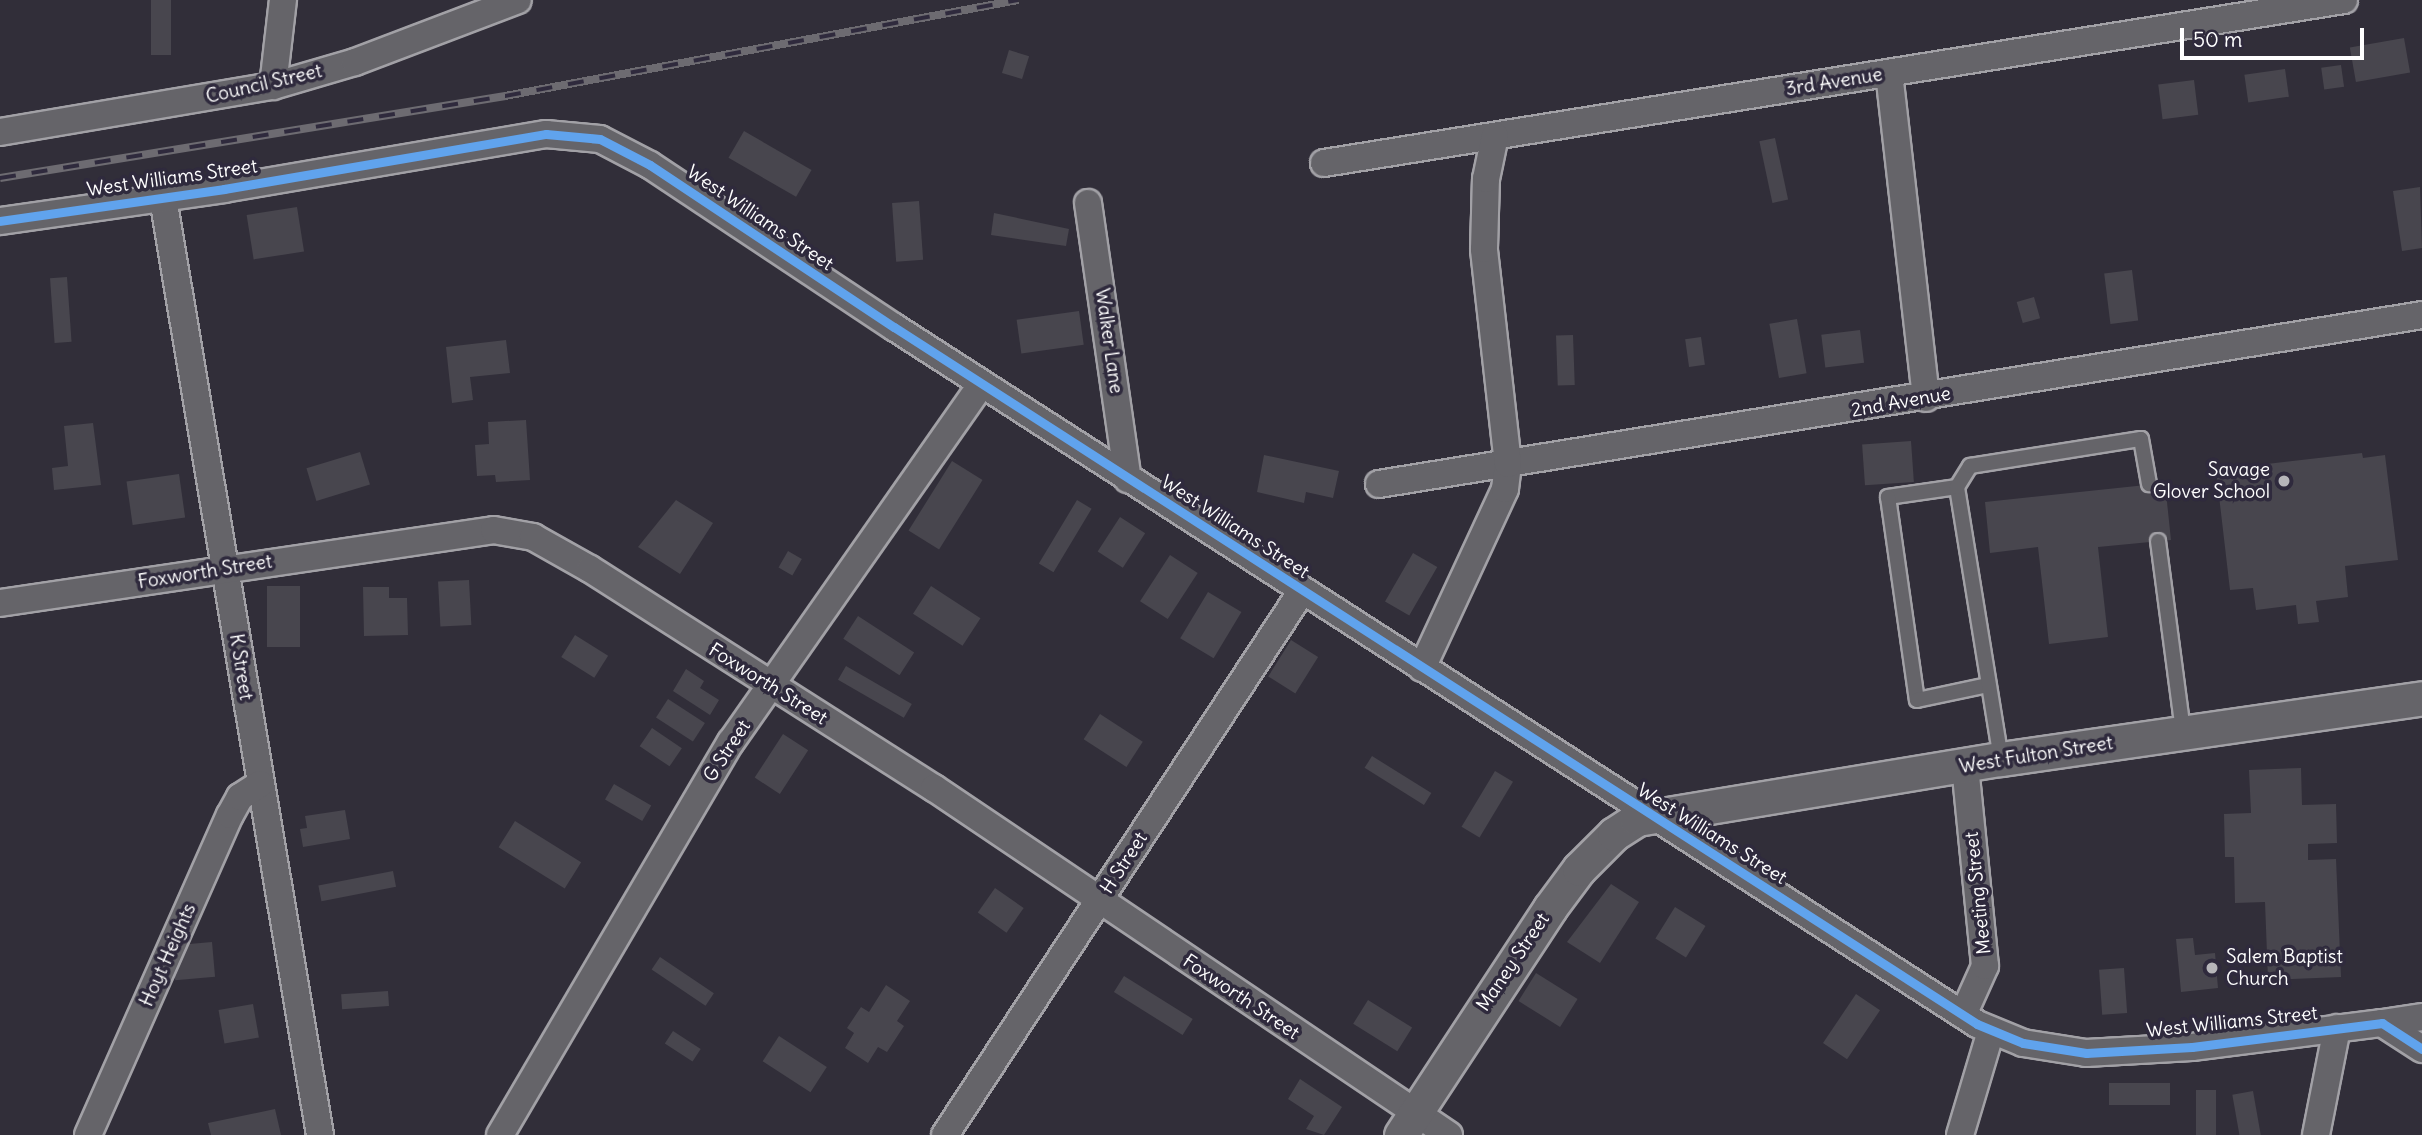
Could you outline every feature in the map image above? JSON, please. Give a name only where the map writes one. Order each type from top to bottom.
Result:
[{"type":"street","points":[[273,86],[283,0]]},
{"type":"street","name":"Council Street","points":[[0,132],[273,86],[355,62],[518,0]]},
{"type":"street","name":"3rd Avenue","points":[[1324,163],[2344,0]]},
{"type":"street","points":[[1889,73],[1926,398]]},
{"type":"street","name":"West Williams Street","points":[[0,221],[163,198],[546,134],[600,139],[650,165],[1128,479],[1962,1015],[1991,1031],[2046,1049],[2086,1053],[2192,1047],[2422,1017]]},
{"type":"street","points":[[1422,668],[1505,489],[1508,464],[1484,249],[1486,179],[1495,136]]},
{"type":"street","name":"K Street","points":[[163,198],[320,1135]]},
{"type":"street","name":"Walker Lane","points":[[1088,203],[1128,479]]},
{"type":"street","name":"2nd Avenue","points":[[1379,484],[1926,398],[2422,315]]},
{"type":"street","name":"G Street","points":[[500,1135],[641,890],[731,742],[982,384]]},
{"type":"street","name":"Foxworth Street","points":[[0,603],[225,569],[512,531],[590,569],[934,788],[1099,902],[1408,1124],[1449,1135]]},
{"type":"street","name":"H Street","points":[[945,1135],[1302,591]]},
{"type":"street","name":"West Fulton Street","points":[[1651,815],[2001,759],[2422,698]]},
{"type":"street","name":"Meeting Street","points":[[1962,1015],[1985,966],[1965,766]]},
{"type":"street","name":"Hoyt Heights","points":[[88,1135],[230,815],[240,797],[260,784]]},
{"type":"street","name":"Maney Street","points":[[1408,1124],[1502,976],[1579,869],[1614,834],[1651,815]]},
{"type":"street","points":[[2382,1023],[2422,1049]]},
{"type":"street","points":[[2316,1135],[2337,1028]]},
{"type":"street","points":[[1960,1135],[1991,1031]]},
{"type":"lane","points":[[2001,759],[1957,486],[1970,466],[2141,439],[2149,484]]},
{"type":"lane","points":[[1957,486],[1888,497],[1917,700],[1988,685]]},
{"type":"lane","points":[[2158,541],[2183,734]]},
{"type":"building","points":[[151,0],[171,0],[171,55],[151,55]]},
{"type":"building","points":[[2404,38],[2410,72],[2356,82],[2350,48]]},
{"type":"building","points":[[1009,50],[1029,56],[1022,79],[1002,73]]},
{"type":"building","points":[[2341,65],[2344,87],[2324,90],[2321,68]]},
{"type":"building","points":[[2285,69],[2289,97],[2248,102],[2244,75]]},
{"type":"building","points":[[2194,80],[2198,115],[2163,119],[2158,84]]},
{"type":"building","points":[[744,131],[812,170],[796,197],[728,158]]},
{"type":"building","points":[[1775,138],[1788,200],[1772,203],[1759,141]]},
{"type":"building","points":[[2420,187],[2422,248],[2402,251],[2393,191]]},
{"type":"building","points":[[919,201],[923,260],[896,262],[892,203]]},
{"type":"building","points":[[297,207],[304,251],[254,259],[247,215]]},
{"type":"building","points":[[994,213],[1069,229],[1066,246],[991,235]]},
{"type":"building","points":[[2132,270],[2138,321],[2110,324],[2104,273]]},
{"type":"building","points":[[67,277],[72,342],[55,343],[50,278]]},
{"type":"building","points":[[2034,297],[2040,318],[2023,323],[2017,302]]},
{"type":"building","points":[[1079,311],[1084,345],[1021,353],[1017,320]]},
{"type":"building","points":[[1797,319],[1807,373],[1779,378],[1769,324]]},
{"type":"building","points":[[1860,330],[1864,363],[1825,368],[1821,335]]},
{"type":"building","points":[[1573,335],[1575,385],[1558,386],[1556,336]]},
{"type":"building","points":[[1701,337],[1705,365],[1689,367],[1685,339]]},
{"type":"building","points":[[506,340],[510,373],[470,377],[473,400],[452,403],[446,347]]},
{"type":"building","points":[[526,420],[530,480],[496,482],[495,475],[477,476],[475,445],[489,444],[488,422]]},
{"type":"building","points":[[93,423],[101,485],[54,490],[52,468],[68,466],[64,426]]},
{"type":"building","points":[[1911,441],[1914,482],[1865,485],[1862,444]]},
{"type":"building","points":[[360,452],[370,485],[316,501],[306,468]]},
{"type":"building","points":[[2362,453],[2363,458],[2385,455],[2398,560],[2345,566],[2348,597],[2316,601],[2319,622],[2298,624],[2296,605],[2256,610],[2253,588],[2230,590],[2216,470]]},
{"type":"building","points":[[1264,455],[1339,471],[1333,498],[1306,492],[1304,503],[1257,492]]},
{"type":"building","points":[[952,461],[983,480],[939,550],[909,531]]},
{"type":"building","points":[[179,474],[185,518],[133,525],[127,481]]},
{"type":"building","points":[[2165,483],[2171,540],[2098,547],[2108,637],[2049,644],[2038,547],[1990,553],[1985,502]]},
{"type":"building","points":[[676,500],[713,523],[680,574],[638,547]]},
{"type":"building","points":[[1077,500],[1092,509],[1053,572],[1039,563]]},
{"type":"building","points":[[1120,517],[1145,533],[1123,568],[1098,551]]},
{"type":"building","points":[[788,551],[802,559],[792,575],[778,567]]},
{"type":"building","points":[[1413,553],[1437,567],[1409,615],[1385,601]]},
{"type":"building","points":[[1170,555],[1198,573],[1168,619],[1140,601]]},
{"type":"building","points":[[469,580],[471,625],[440,627],[438,582]]},
{"type":"building","points":[[267,586],[300,586],[300,647],[267,647]]},
{"type":"building","points":[[931,586],[980,618],[963,646],[913,614]]},
{"type":"building","points":[[363,587],[389,587],[389,598],[407,598],[408,635],[364,636]]},
{"type":"building","points":[[1208,592],[1241,612],[1214,658],[1180,638]]},
{"type":"building","points":[[858,616],[914,652],[899,675],[843,639]]},
{"type":"building","points":[[575,635],[608,656],[594,678],[561,657]]},
{"type":"building","points":[[1291,640],[1318,657],[1295,693],[1268,676]]},
{"type":"building","points":[[846,666],[912,704],[904,718],[838,680]]},
{"type":"building","points":[[686,669],[704,681],[700,688],[719,700],[710,715],[673,691]]},
{"type":"building","points":[[668,699],[705,723],[693,741],[656,717]]},
{"type":"building","points":[[1100,714],[1143,742],[1126,767],[1084,739]]},
{"type":"building","points":[[652,728],[682,748],[670,766],[640,746]]},
{"type":"building","points":[[783,734],[808,750],[780,794],[755,778]]},
{"type":"building","points":[[1372,756],[1431,793],[1424,805],[1365,768]]},
{"type":"building","points":[[2301,768],[2302,805],[2336,804],[2337,843],[2308,844],[2308,860],[2336,859],[2341,977],[2268,980],[2265,902],[2235,903],[2234,857],[2225,857],[2224,814],[2251,813],[2249,770]]},
{"type":"building","points":[[1495,771],[1513,782],[1480,838],[1462,827]]},
{"type":"building","points":[[614,784],[651,806],[642,821],[605,800]]},
{"type":"building","points":[[345,810],[350,839],[303,847],[300,829],[307,828],[305,816]]},
{"type":"building","points":[[515,821],[581,862],[565,889],[499,847]]},
{"type":"building","points":[[393,871],[396,887],[321,901],[318,886]]},
{"type":"building","points":[[1611,884],[1639,902],[1600,963],[1567,942]]},
{"type":"building","points":[[995,888],[1024,908],[1006,933],[978,913]]},
{"type":"building","points":[[1675,907],[1706,926],[1686,957],[1655,938]]},
{"type":"building","points":[[2193,938],[2195,955],[2215,953],[2218,988],[2181,992],[2176,939]]},
{"type":"building","points":[[212,942],[215,977],[175,980],[172,945]]},
{"type":"building","points":[[660,957],[714,993],[705,1006],[652,969]]},
{"type":"building","points":[[2124,968],[2127,1013],[2102,1015],[2099,970]]},
{"type":"building","points":[[1536,973],[1578,999],[1560,1027],[1519,1001]]},
{"type":"building","points":[[1124,976],[1193,1019],[1183,1035],[1114,992]]},
{"type":"building","points":[[886,985],[910,1001],[897,1021],[904,1026],[887,1052],[878,1047],[868,1063],[845,1048],[854,1033],[847,1028],[861,1007],[869,1012]]},
{"type":"building","points":[[388,991],[389,1006],[342,1009],[341,994]]},
{"type":"building","points":[[1856,994],[1880,1010],[1847,1059],[1823,1043]]},
{"type":"building","points":[[1368,1000],[1412,1028],[1397,1051],[1353,1024]]},
{"type":"building","points":[[253,1004],[259,1037],[224,1044],[219,1010]]},
{"type":"building","points":[[673,1031],[701,1049],[693,1062],[665,1044]]},
{"type":"building","points":[[779,1036],[827,1067],[810,1092],[763,1061]]},
{"type":"building","points":[[1300,1079],[1342,1107],[1324,1135],[1306,1129],[1314,1116],[1288,1099]]},
{"type":"building","points":[[2109,1083],[2170,1083],[2170,1105],[2109,1105]]},
{"type":"building","points":[[2196,1090],[2216,1090],[2216,1135],[2196,1135]]},
{"type":"building","points":[[2253,1091],[2261,1135],[2239,1135],[2232,1095]]},
{"type":"building","points":[[275,1109],[281,1135],[211,1135],[208,1123]]},
{"type":"railway","points":[[0,178],[505,96],[1018,0]]},
{"type":"cycle path","points":[[0,221],[224,189],[546,134],[600,139],[650,165],[894,327],[1977,1024],[2023,1043],[2086,1053],[2192,1047],[2382,1023],[2422,1049]]},
{"type":"place","name":"Savage Glover School","points":[[2284,481]]},
{"type":"place","name":"Salem Baptist Church","points":[[2212,968]]}]
